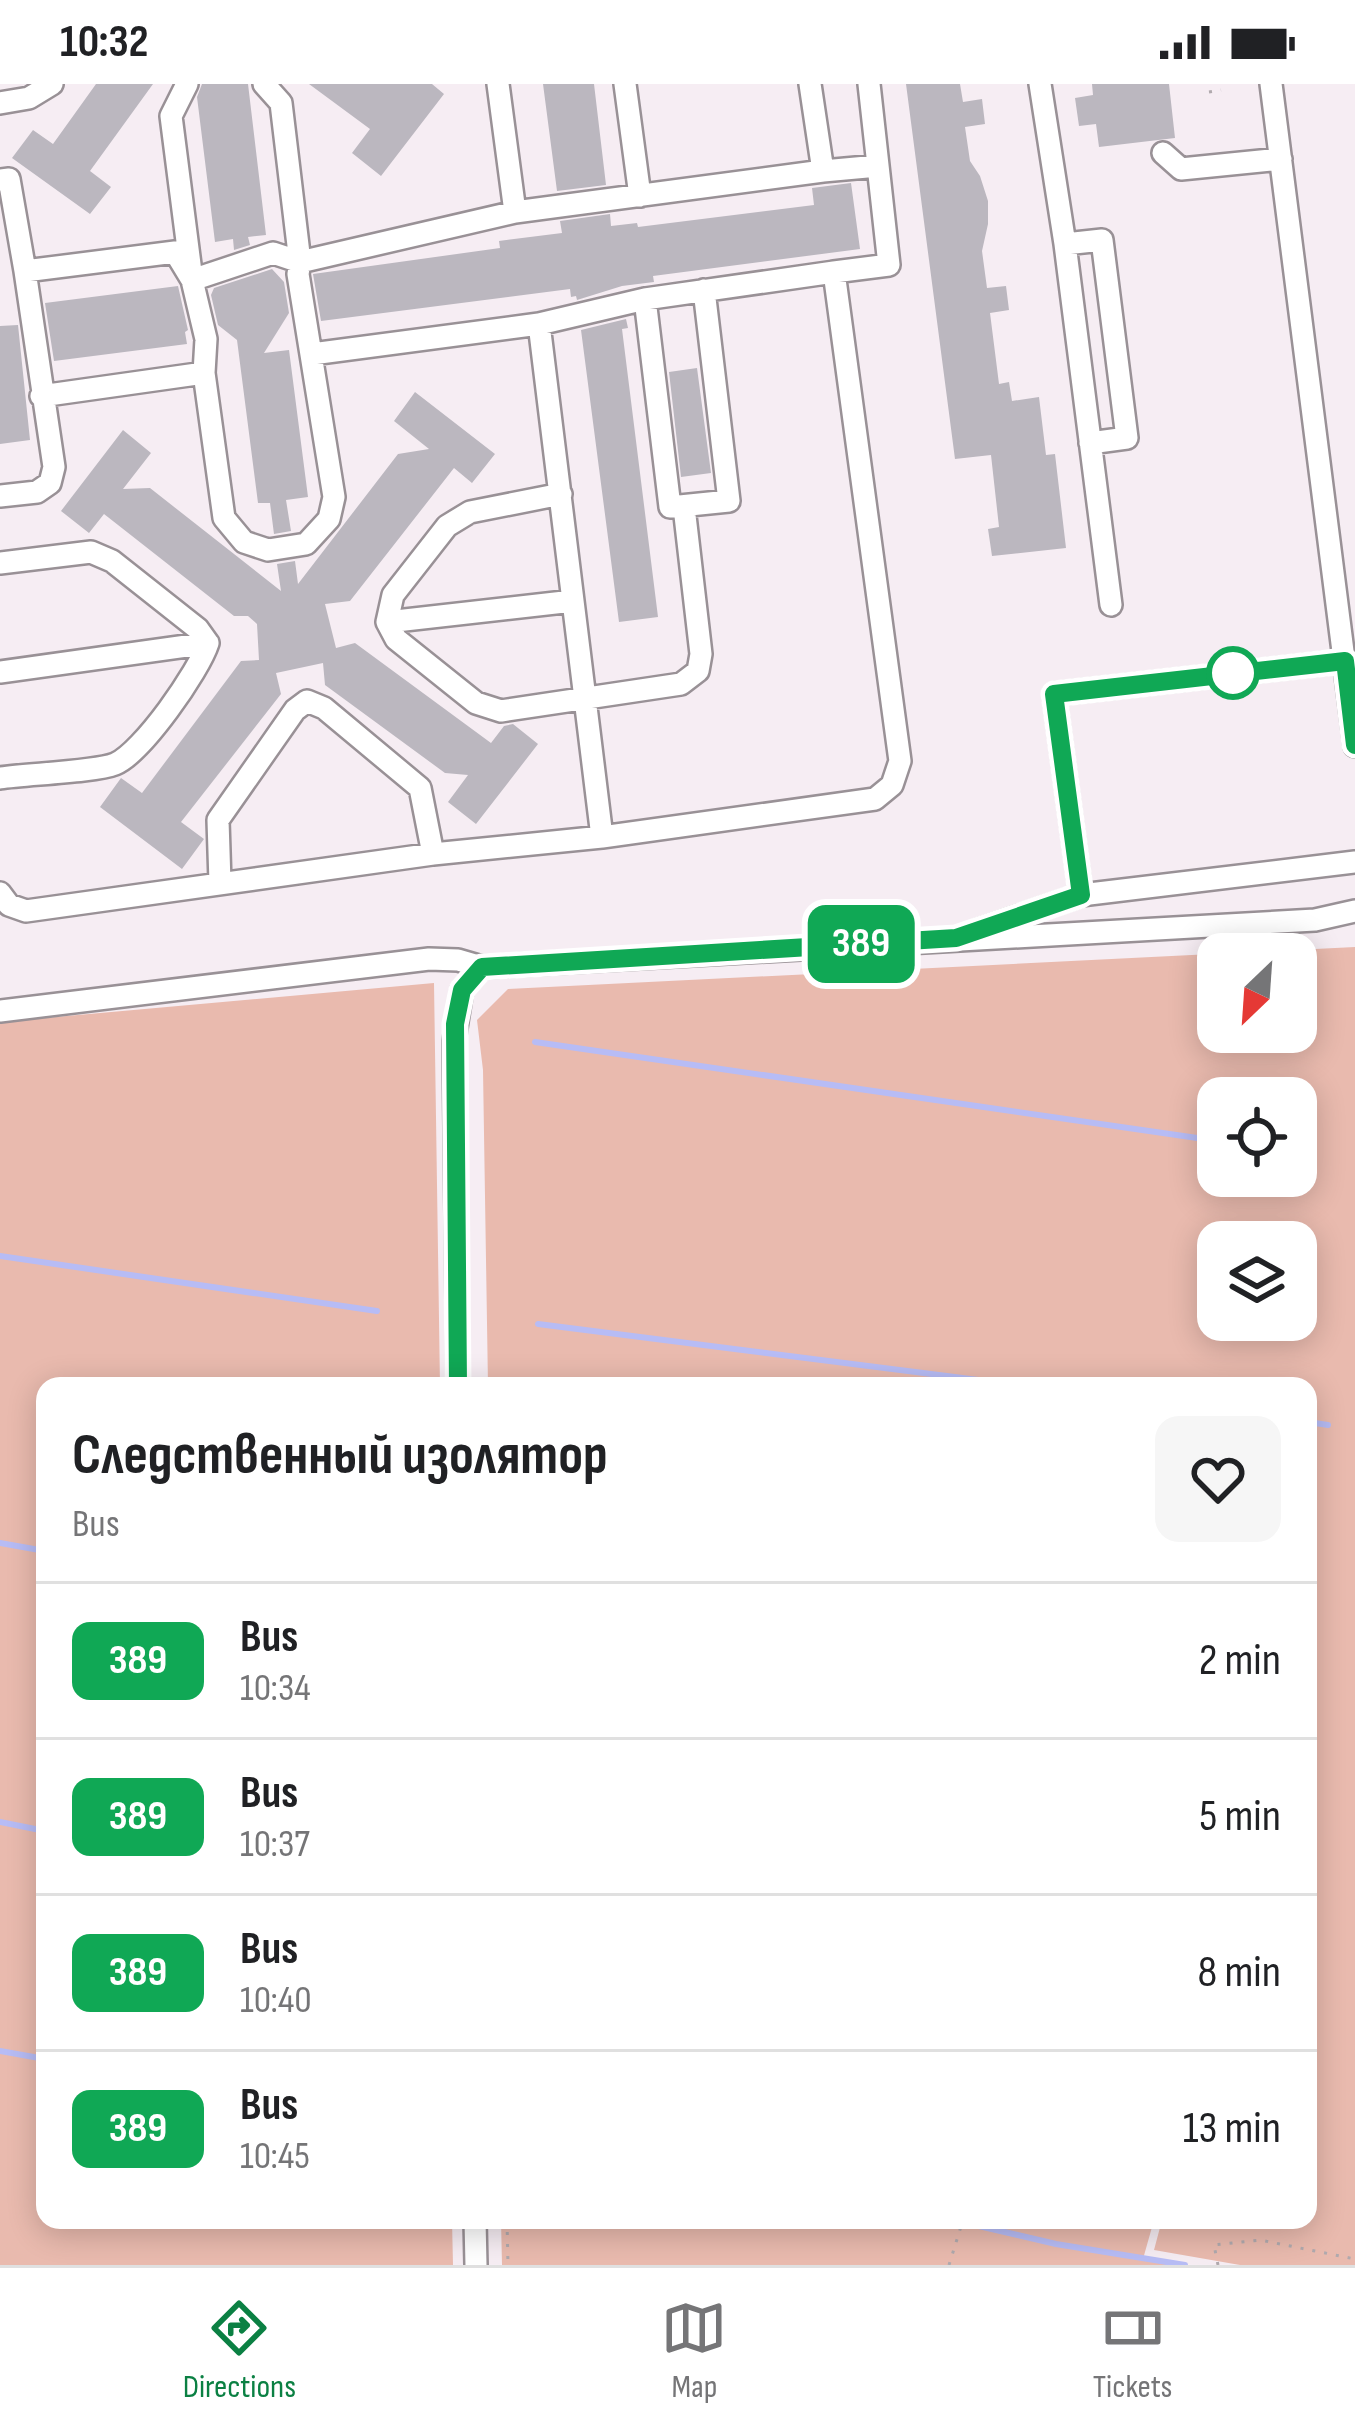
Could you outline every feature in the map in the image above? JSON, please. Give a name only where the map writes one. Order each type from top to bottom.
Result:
[{"type":"street","points":[[0,103],[29,98],[52,84]]},
{"type":"street","points":[[187,84],[171,116],[192,280],[206,339],[204,373],[224,518],[244,542],[268,550],[306,544],[329,519],[334,497],[298,274],[281,103],[264,84]]},
{"type":"street","points":[[498,84],[514,212]]},
{"type":"street","points":[[625,84],[640,196]]},
{"type":"street","points":[[810,84],[824,171]]},
{"type":"street","points":[[313,354],[539,324],[645,299],[889,265],[869,84]]},
{"type":"street","points":[[1040,84],[1111,605]]},
{"type":"street","points":[[1271,84],[1355,746]]},
{"type":"street","points":[[1163,153],[1181,169],[1281,159]]},
{"type":"street","points":[[192,280],[273,253],[300,262],[514,212],[878,166]]},
{"type":"street","points":[[0,180],[9,179],[54,467],[50,483],[37,492],[0,496]]},
{"type":"street","points":[[1065,244],[1102,240],[1116,350],[1127,438],[1090,443]]},
{"type":"street","points":[[26,271],[175,252],[192,280]]},
{"type":"street","points":[[0,893],[9,905],[26,910],[875,799],[892,784],[900,761],[834,272]]},
{"type":"street","points":[[645,299],[670,506],[730,501],[704,290]]},
{"type":"street","points":[[539,324],[602,837]]},
{"type":"street","points":[[41,396],[204,373]]},
{"type":"street","points":[[561,494],[470,512],[447,526],[393,595],[387,622],[395,639],[476,703],[501,711],[586,699],[681,684],[698,671],[701,654],[684,507]]},
{"type":"street","points":[[0,563],[91,552],[112,561],[198,629],[208,643]]},
{"type":"street","points":[[387,622],[573,601]]},
{"type":"street","points":[[0,672],[208,643]]},
{"type":"street","points":[[0,778],[115,764],[139,745],[202,661],[208,643]]},
{"type":"street","points":[[1081,895],[1054,694],[1345,661]]},
{"type":"street","points":[[220,883],[218,820],[295,710],[307,701],[324,707],[420,788],[433,854]]},
{"type":"street","points":[[956,938],[1081,895],[1355,862]]},
{"type":"street","points":[[0,1011],[429,959],[458,959],[482,967],[1328,919],[1355,911]]},
{"type":"street","points":[[458,1377],[455,1024],[462,990],[482,967]]},
{"type":"street","points":[[475,2229],[476,2265]]},
{"type":"path","points":[[1209,92],[1221,90]]},
{"type":"path","points":[[507,2229],[508,2265]]},
{"type":"path","points":[[949,2265],[960,2229]]},
{"type":"path","points":[[1218,2265],[1214,2245],[1260,2240],[1355,2259]]},
{"type":"shaded area","points":[[1355,947],[1355,2265],[1240,2265],[1154,2250],[1160,2229],[1317,2229],[1317,1377],[488,1377],[483,1070],[477,1020],[508,989],[1197,955],[1197,1053],[1317,1053],[1317,949]]},
{"type":"shaded area","points":[[434,983],[440,1377],[36,1377],[36,2229],[452,2229],[453,2265],[0,2265],[0,1022]]},
{"type":"shaded area","points":[[501,2229],[1151,2229],[1143,2259],[1173,2265],[502,2265]]},
{"type":"building","points":[[96,84],[153,84],[90,171],[111,187],[90,214],[12,158],[33,130],[53,144]]},
{"type":"building","points":[[202,84],[248,84],[266,235],[248,237],[250,245],[234,250],[233,239],[215,242],[197,97]]},
{"type":"building","points":[[309,84],[432,84],[444,94],[381,176],[352,153],[370,129]]},
{"type":"building","points":[[543,84],[594,84],[606,185],[557,191]]},
{"type":"building","points":[[906,84],[960,84],[963,102],[982,99],[985,124],[965,127],[970,161],[988,201],[982,251],[987,288],[1006,286],[1009,310],[990,313],[999,384],[1009,382],[1012,401],[1039,397],[1046,455],[1055,454],[1066,548],[992,556],[988,529],[999,527],[991,455],[955,459]]},
{"type":"building","points":[[1092,84],[1169,84],[1175,138],[1099,147],[1096,124],[1079,126],[1075,98],[1093,95]]},
{"type":"building","points":[[851,183],[860,249],[653,276],[654,282],[577,300],[570,289],[321,321],[313,274],[500,248],[499,241],[562,233],[560,221],[610,214],[611,226],[637,223],[638,227],[814,205],[812,188]]},
{"type":"building","points":[[272,269],[284,282],[289,313],[264,353],[289,350],[308,497],[286,500],[291,531],[274,534],[270,503],[258,503],[237,340],[218,325],[211,295],[214,288]]},
{"type":"building","points":[[178,286],[187,344],[54,361],[45,303]]},
{"type":"building","points":[[626,319],[628,328],[622,329],[658,617],[619,622],[581,330]]},
{"type":"building","points":[[18,325],[30,440],[0,444],[0,326]]},
{"type":"building","points":[[697,368],[711,473],[681,477],[669,372]]},
{"type":"building","points":[[415,392],[495,454],[472,483],[454,468],[350,601],[325,604],[336,648],[355,643],[491,743],[504,726],[513,724],[538,744],[476,824],[448,802],[468,775],[445,773],[325,685],[323,663],[276,673],[281,694],[181,822],[204,839],[182,869],[100,807],[121,778],[142,793],[241,661],[259,660],[257,624],[248,616],[234,616],[104,514],[89,533],[61,511],[123,430],[151,453],[123,489],[150,488],[281,591],[277,564],[295,561],[298,584],[398,454],[429,449],[394,421]]},
{"type":"waterway","points":[[535,1042],[1197,1138]]},
{"type":"waterway","points":[[0,1256],[377,1311]]},
{"type":"waterway","points":[[538,1324],[955,1377]]},
{"type":"waterway","points":[[1317,1423],[1328,1425]]},
{"type":"waterway","points":[[0,1543],[36,1549]]},
{"type":"waterway","points":[[0,1822],[36,1829]]},
{"type":"waterway","points":[[0,2051],[36,2057]]},
{"type":"waterway","points":[[992,2229],[1185,2265]]},
{"type":"bus line","name":"389","points":[[458,1377],[454,1041],[462,990],[482,967],[956,938],[1081,895],[1054,694],[1345,661],[1355,745]]}]
